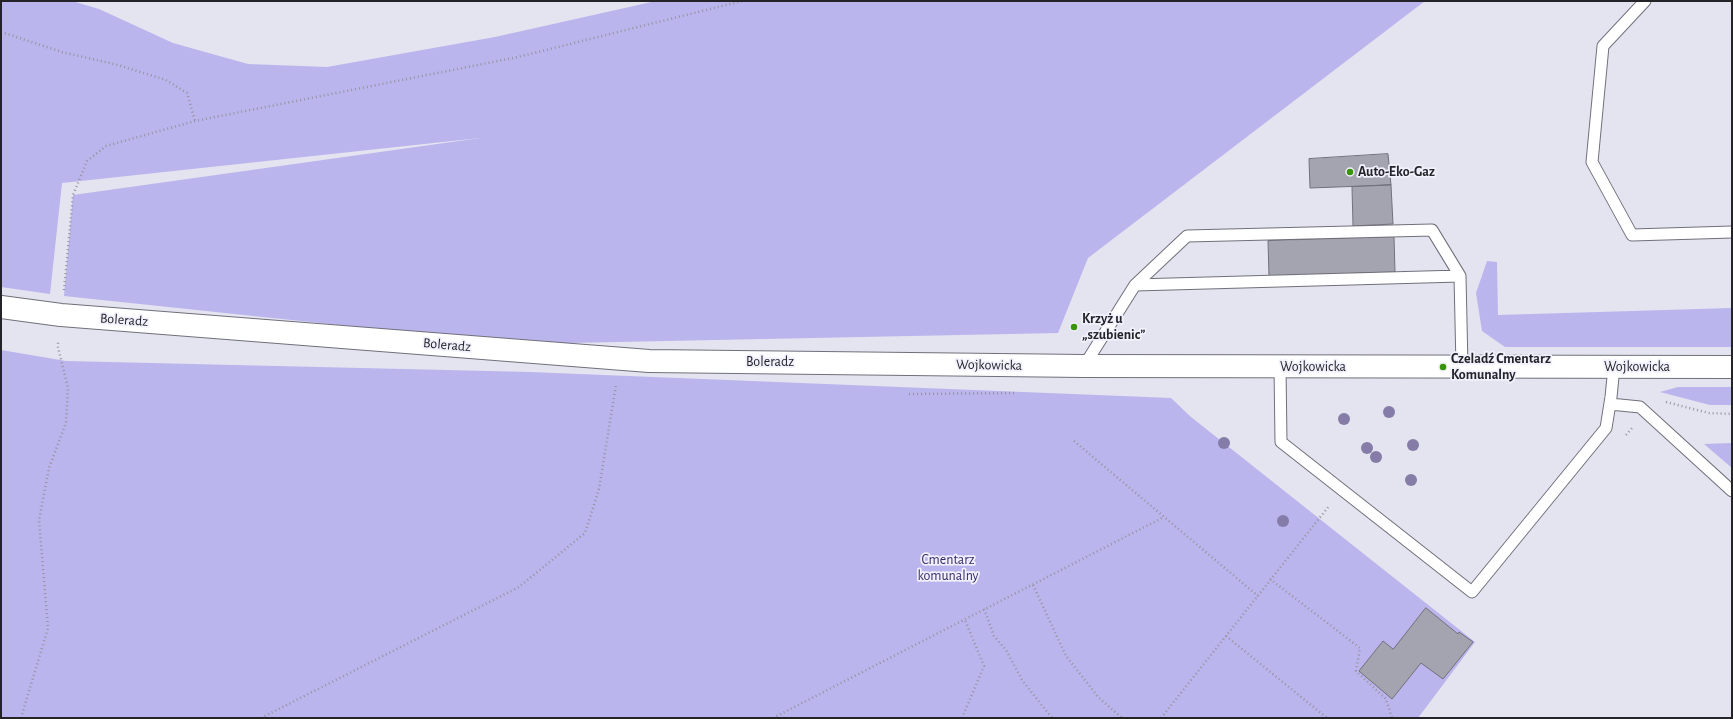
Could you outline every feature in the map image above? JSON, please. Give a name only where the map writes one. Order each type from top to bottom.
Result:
[{"type":"street","name":"Boleradz","points":[[1,307],[61,315],[649,361],[893,363]]},
{"type":"street","name":"Wojkowicka","points":[[893,363],[1280,367],[1732,367]]},
{"type":"lane","points":[[1645,1],[1603,46],[1592,162],[1632,236],[1732,232]]},
{"type":"lane","points":[[1084,366],[1135,285],[1187,236],[1432,230],[1460,276],[1462,367]]},
{"type":"lane","points":[[1135,285],[1460,276]]},
{"type":"lane","points":[[1280,367],[1281,442],[1472,592],[1606,428],[1611,400],[1614,367]]},
{"type":"lane","points":[[1611,400],[1640,407],[1732,490]]},
{"type":"path","points":[[21,718],[48,628],[40,520],[50,468],[66,423],[68,388],[58,347],[73,195],[86,161],[106,146],[195,121],[518,57],[742,1]]},
{"type":"path","points":[[1,32],[62,52],[118,65],[166,80],[187,93],[195,121]]},
{"type":"path","points":[[261,718],[520,587],[585,533],[599,489],[621,359]]},
{"type":"path","points":[[1663,402],[1710,413],[1732,414]]},
{"type":"path","points":[[1074,441],[1258,596]]},
{"type":"path","points":[[1161,718],[1342,490]]},
{"type":"path","points":[[773,718],[1164,517]]},
{"type":"path","points":[[1270,579],[1360,648],[1356,670],[1386,699],[1392,718]]},
{"type":"path","points":[[1033,585],[1066,656],[1100,698],[1122,718]]},
{"type":"path","points":[[984,609],[994,636],[1006,650],[1022,680],[1052,718]]},
{"type":"path","points":[[962,718],[984,666],[965,620]]},
{"type":"path","points":[[1226,636],[1327,718]]},
{"type":"green space","points":[[1,1],[72,1],[99,9],[173,43],[248,64],[327,67],[495,37],[656,1],[1425,1],[1088,258],[1058,333],[519,344],[64,296],[73,195],[480,138],[62,183],[50,294],[1,287]]},
{"type":"green space","points":[[1487,261],[1497,262],[1498,315],[1732,308],[1732,347],[1505,347],[1482,331],[1476,293]]},
{"type":"green space","name":"Cmentarz komunalny","points":[[1,350],[66,361],[530,372],[1171,398],[1191,417],[1475,642],[1418,718],[1,718]]},
{"type":"green space","points":[[1678,387],[1732,387],[1732,405],[1710,405],[1660,392]]},
{"type":"green space","points":[[1732,443],[1732,468],[1704,444]]},
{"type":"building","name":"Auto-Eko-Gaz","points":[[1388,154],[1391,185],[1310,188],[1309,159]]},
{"type":"building","points":[[1391,185],[1393,224],[1353,226],[1352,187]]},
{"type":"building","points":[[1394,237],[1395,272],[1269,276],[1268,241]]},
{"type":"building","points":[[1426,608],[1458,634],[1459,632],[1473,642],[1443,679],[1421,663],[1392,699],[1359,671],[1383,641],[1393,649]]},
{"type":"place","name":"Auto-Eko-Gaz","points":[[1350,172]]},
{"type":"place","name":"Krzyż u „szubienic”","points":[[1074,327]]},
{"type":"place","name":"Czeladź Cmentarz Komunalny","points":[[1443,367]]}]
